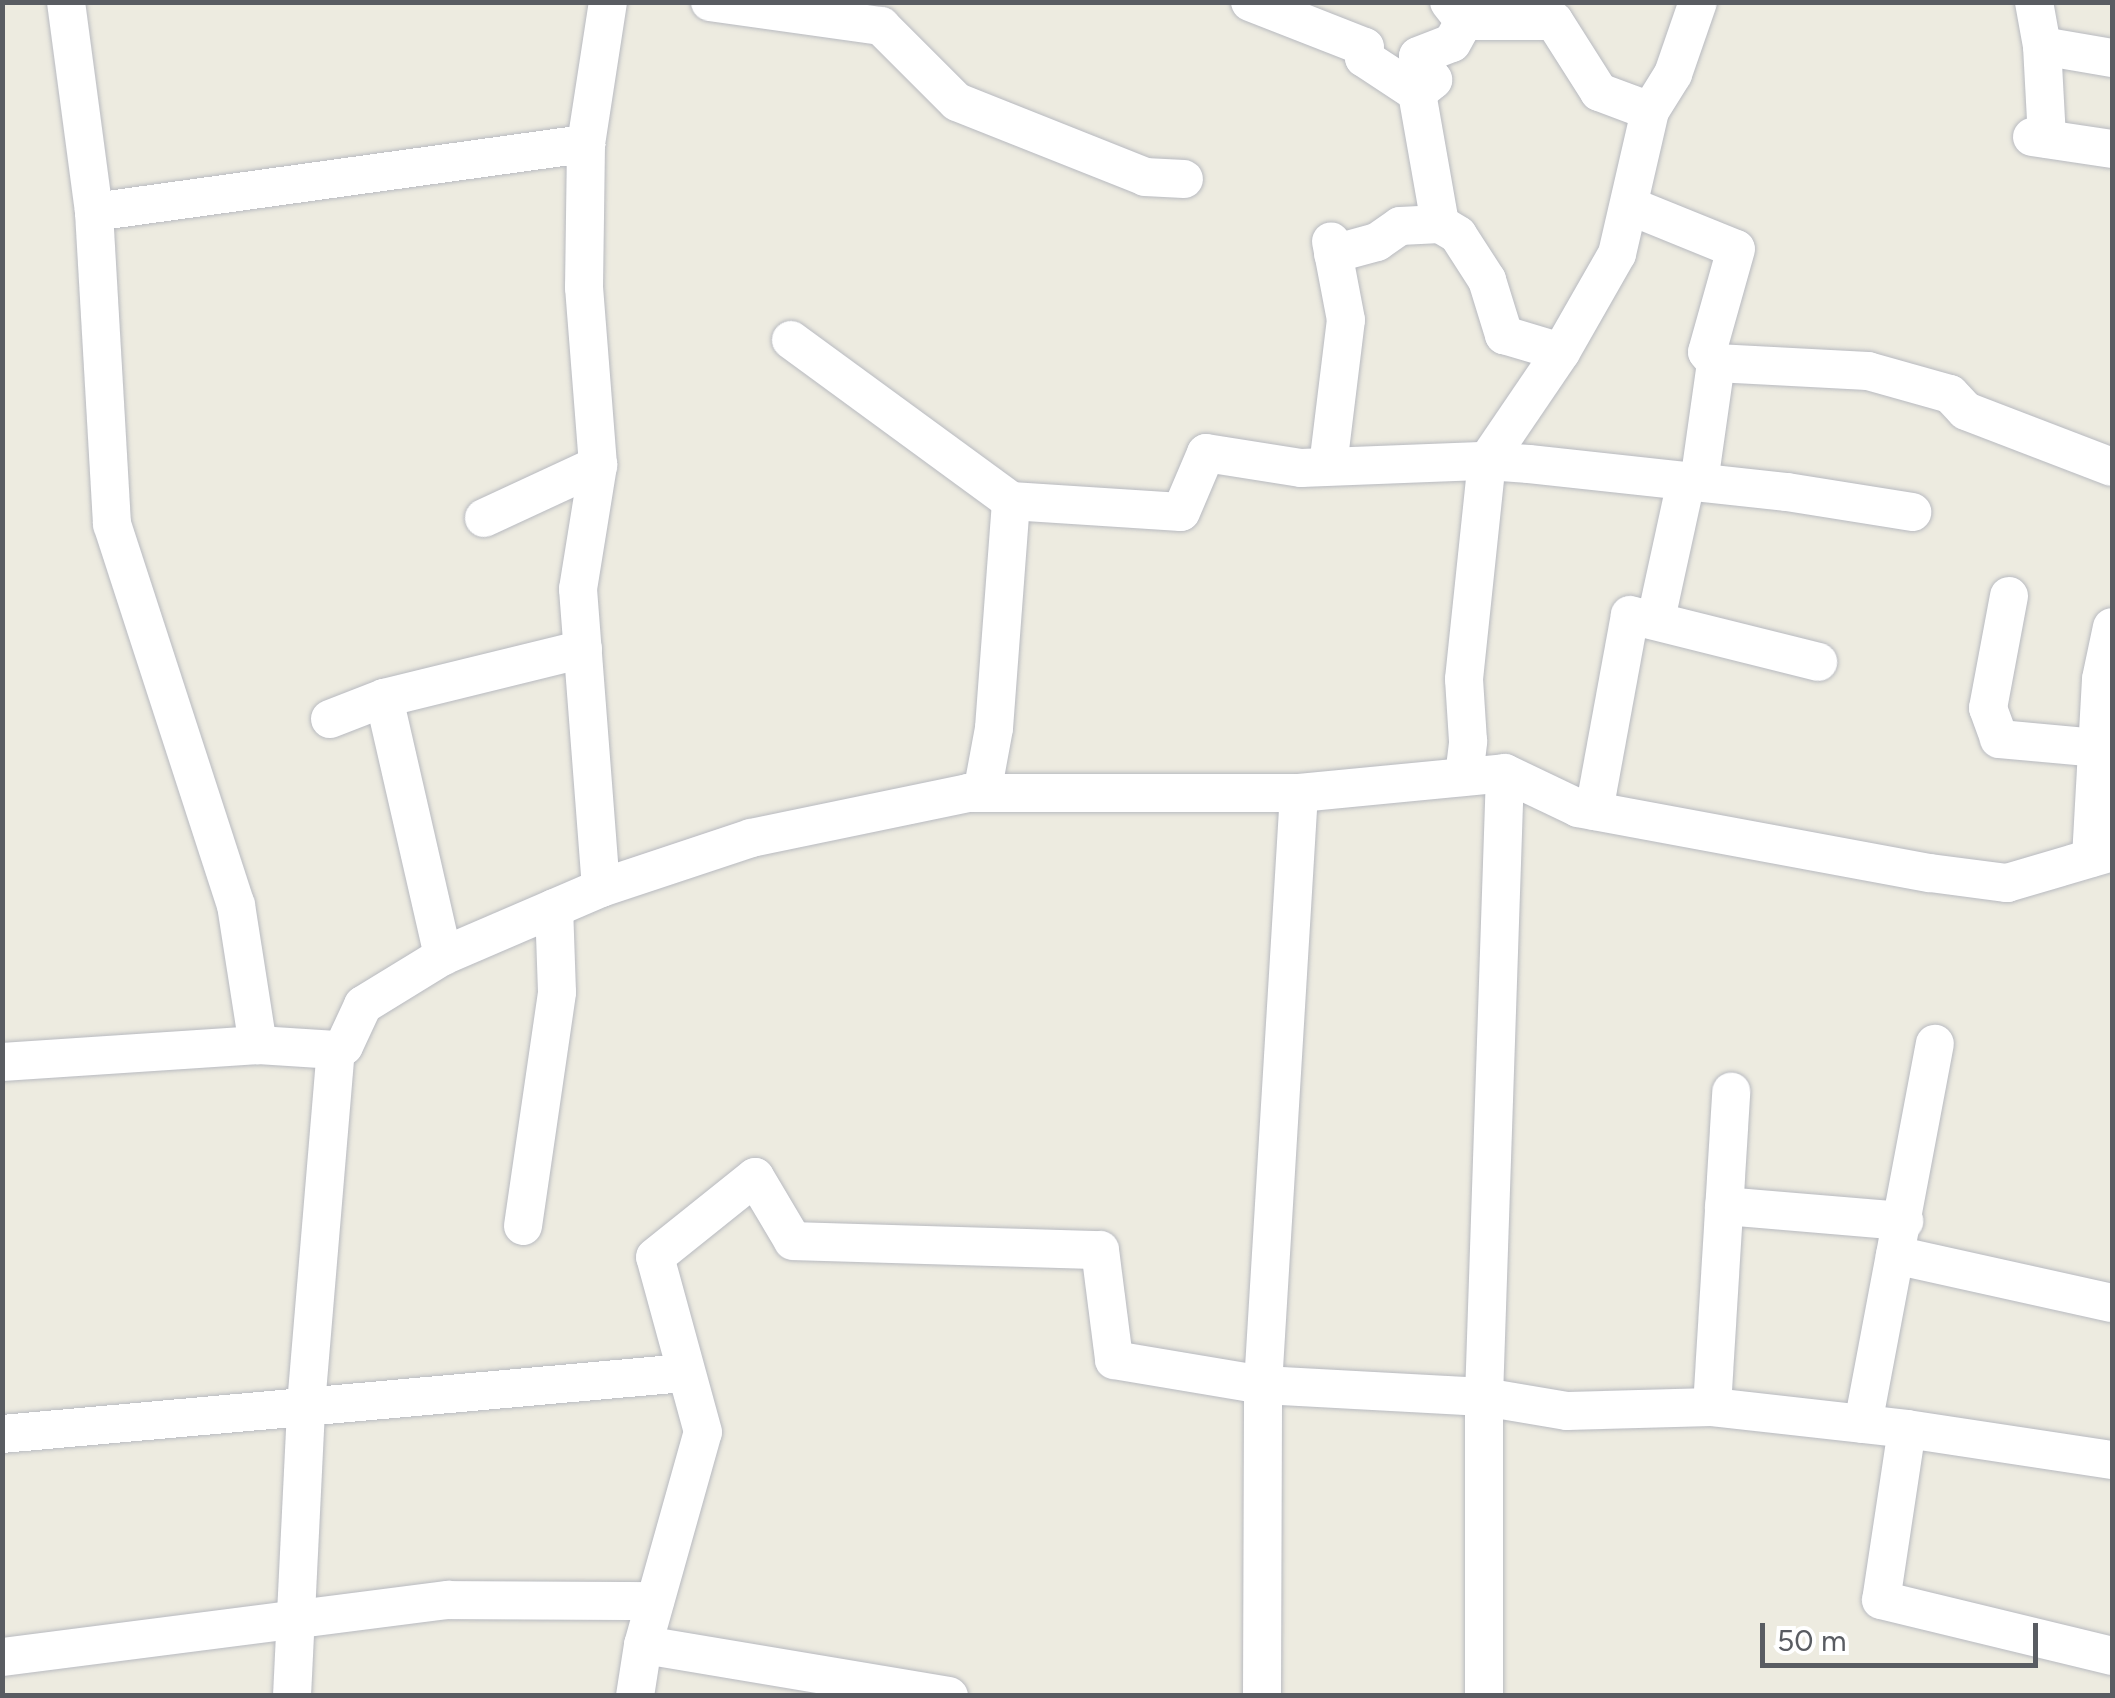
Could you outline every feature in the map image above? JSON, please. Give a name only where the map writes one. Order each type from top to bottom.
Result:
[{"type":"street","points":[[66,2],[94,212],[112,524],[236,905],[258,1046]]},
{"type":"street","points":[[600,888],[578,589],[598,464],[584,288],[586,144],[608,2]]},
{"type":"street","points":[[710,2],[882,14],[957,102],[1145,177],[1184,179]]},
{"type":"street","points":[[1250,2],[1365,47],[1364,58],[1416,93],[1440,224]]},
{"type":"street","points":[[1464,776],[1468,741],[1464,679],[1486,461],[1561,352],[1617,254],[1650,112],[1672,74],[1698,2]]},
{"type":"street","points":[[2034,2],[2042,46],[2040,138],[2112,149]]},
{"type":"street","points":[[1416,93],[1433,80],[1418,56],[1452,43],[1457,12],[1558,12],[1599,92],[1650,112]]},
{"type":"street","points":[[2042,46],[2112,58]]},
{"type":"street","points":[[94,212],[586,144]]},
{"type":"street","points":[[1630,206],[1736,250],[1707,352],[1716,363],[1868,371],[1950,394],[1966,411],[2112,467]]},
{"type":"street","points":[[1328,466],[1346,320],[1332,248],[1377,242],[1400,226],[1440,224],[1458,235],[1488,280],[1504,335],[1561,352]]},
{"type":"street","points":[[791,340],[1010,501],[1181,512],[1206,453],[1300,468],[1486,461],[1692,482],[1912,512]]},
{"type":"street","points":[[1656,619],[1692,482],[1716,363]]},
{"type":"street","points":[[484,518],[598,464]]},
{"type":"street","points":[[982,793],[994,728],[1010,501]]},
{"type":"street","points":[[2009,596],[1988,708],[1999,739],[2097,748]]},
{"type":"street","points":[[1594,811],[1630,615],[1818,662]]},
{"type":"street","points":[[2,1062],[258,1046],[336,1050],[344,1046],[363,1004],[444,956],[600,888],[751,838],[982,793],[1299,793],[1506,773],[1578,808],[1930,873],[2007,883],[2102,855],[2097,748],[2101,679],[2112,627]]},
{"type":"street","points":[[330,719],[384,698],[583,649]]},
{"type":"street","points":[[384,698],[444,956]]},
{"type":"street","points":[[1484,1696],[1484,1396],[1506,773]]},
{"type":"street","points":[[1262,1696],[1262,1385],[1299,793]]},
{"type":"street","points":[[523,1226],[557,992],[554,908]]},
{"type":"street","points":[[1863,1424],[1936,1044]]},
{"type":"street","points":[[292,1696],[306,1405],[336,1050]]},
{"type":"street","points":[[1712,1408],[1731,1092]]},
{"type":"street","points":[[634,1696],[643,1644],[703,1432],[655,1257],[755,1177],[793,1241],[1100,1250],[1114,1360],[1262,1385],[1484,1396],[1566,1411],[1712,1408],[1907,1429],[2112,1460]]},
{"type":"street","points":[[1724,1206],[1900,1238],[2112,1302]]},
{"type":"street","points":[[2,1434],[684,1372]]},
{"type":"street","points":[[1907,1429],[1881,1600],[2112,1656]]},
{"type":"street","points":[[2,1658],[448,1600],[655,1601]]},
{"type":"street","points":[[643,1644],[949,1696]]}]
